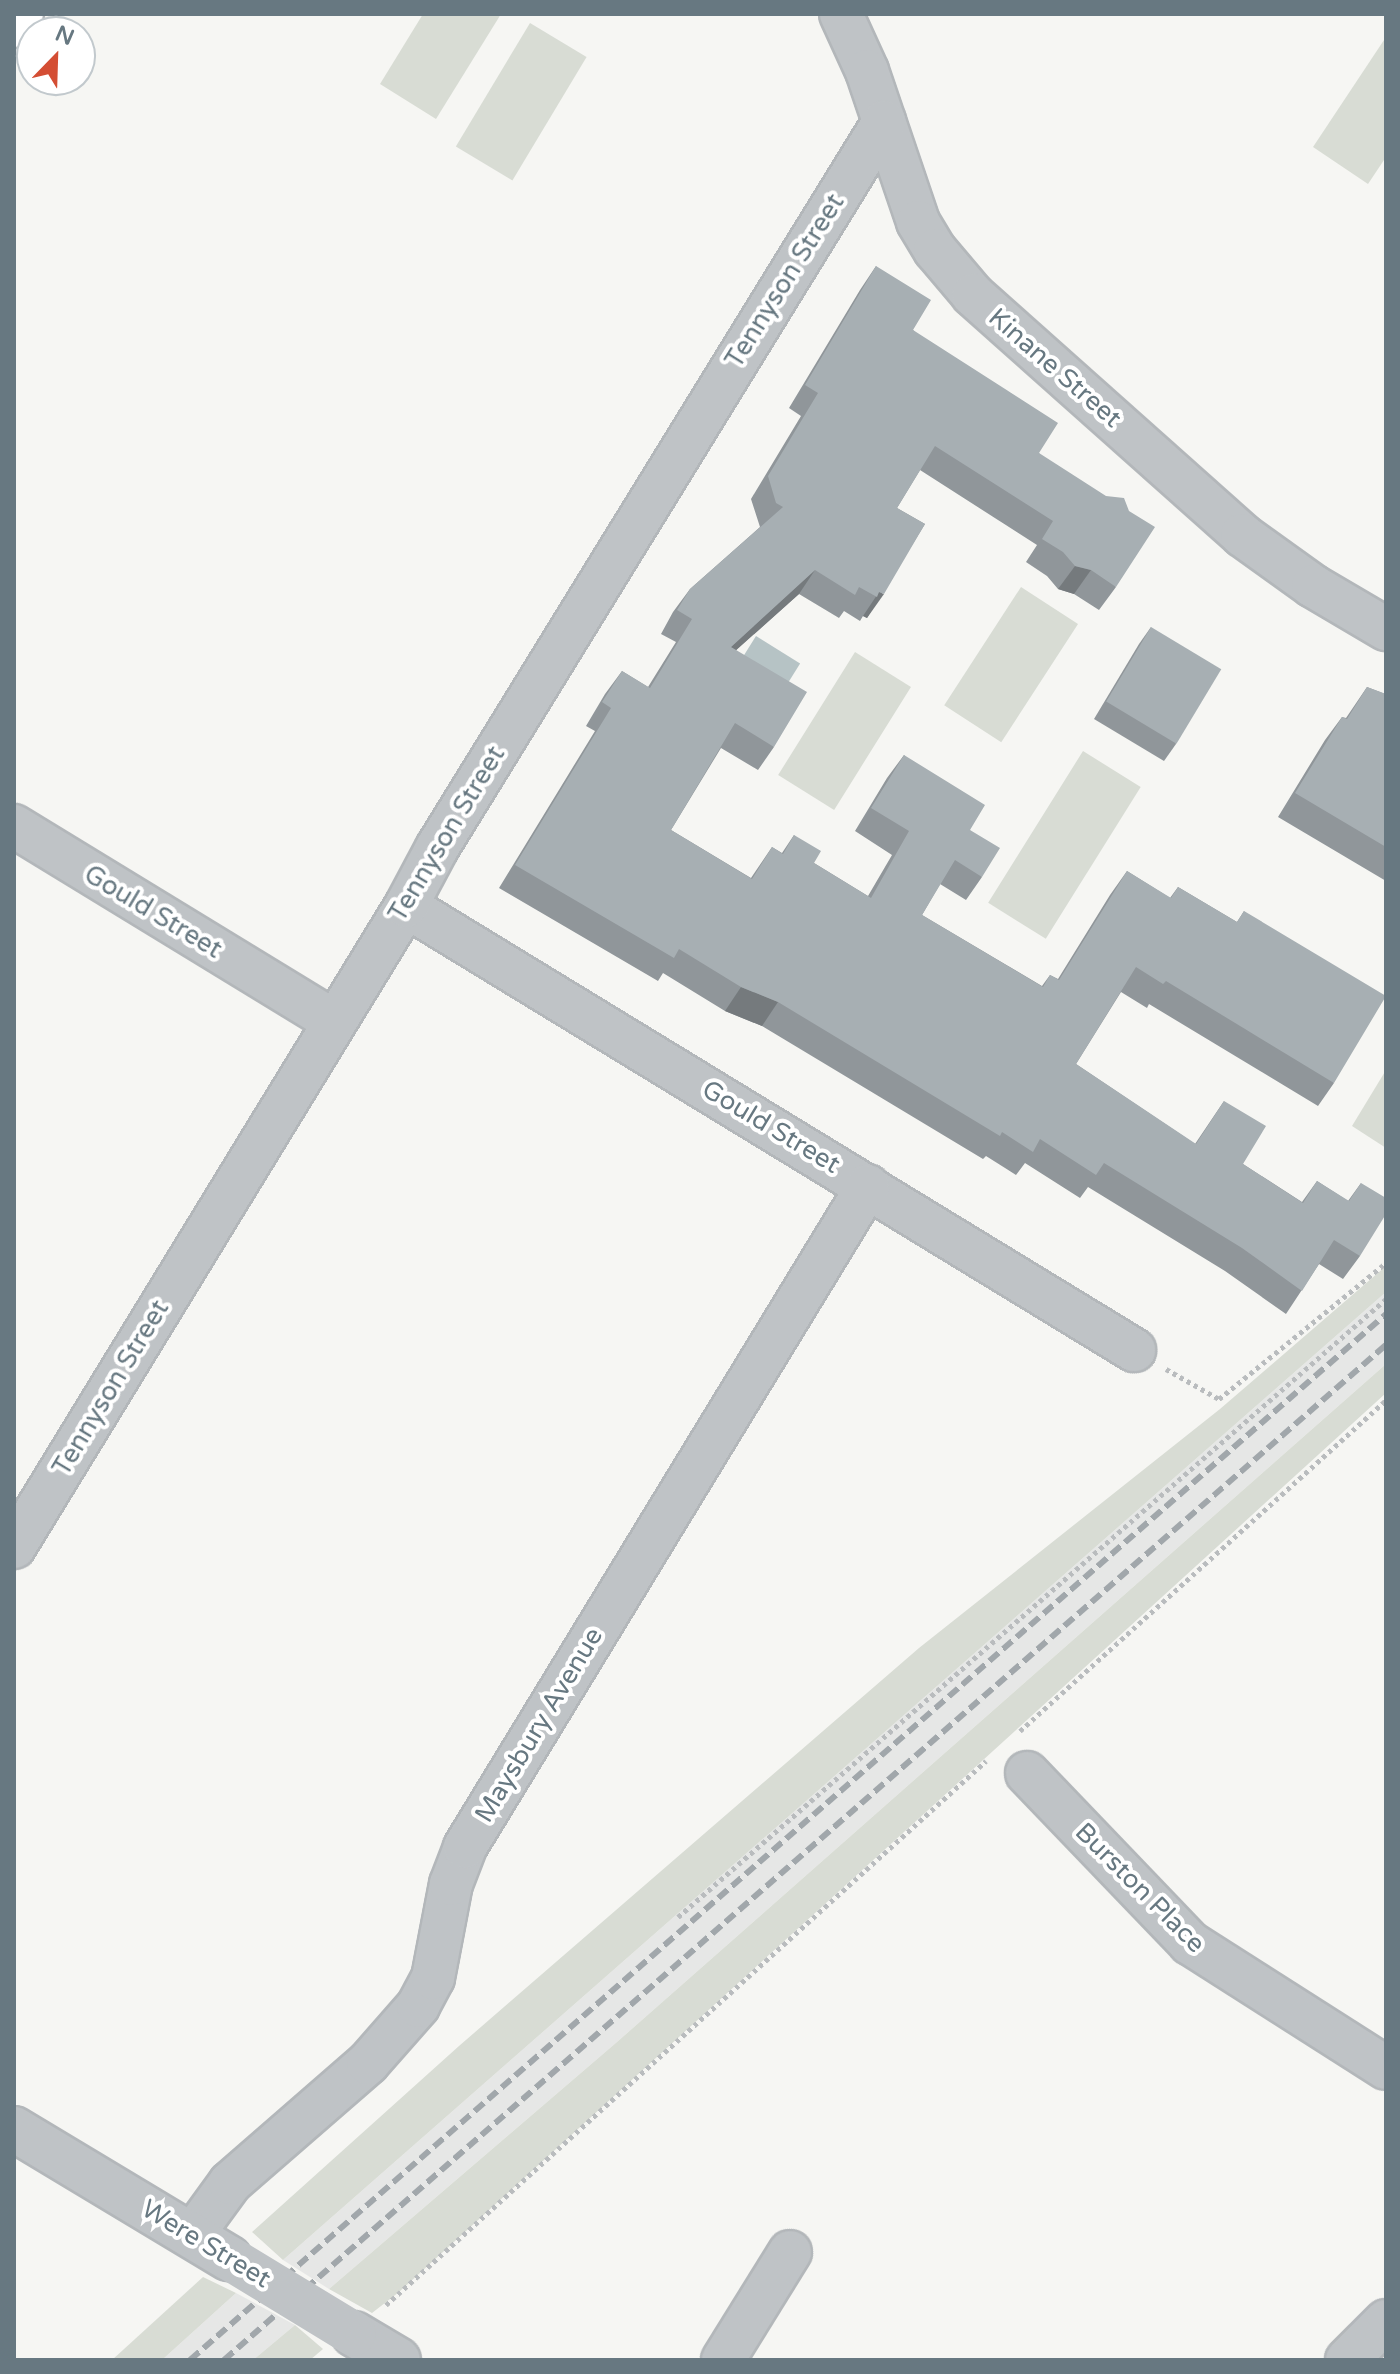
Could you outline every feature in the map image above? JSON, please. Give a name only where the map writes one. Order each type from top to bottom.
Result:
[{"type":"main road","points":[[14,25],[21,14]]},
{"type":"street","name":"Kinane Street","points":[[841,14],[857,44],[918,222],[935,250],[973,295],[1242,535],[1313,586],[1386,629]]},
{"type":"street","name":"Tennyson Street","points":[[14,1547],[406,906],[437,848],[884,122]]},
{"type":"street","name":"Gould Street","points":[[14,826],[334,1021]]},
{"type":"street","name":"Gould Street","points":[[406,906],[1134,1350]]},
{"type":"street","name":"Maysbury Avenue","points":[[211,2246],[230,2183],[368,2063],[418,2006],[433,1978],[451,1884],[465,1847],[868,1186]]},
{"type":"street","name":"Burston Place","points":[[1012,1754],[1190,1943],[1386,2068]]},
{"type":"street","name":"Were Street","points":[[14,2129],[398,2360]]},
{"type":"street","points":[[723,2360],[790,2252]]},
{"type":"street","points":[[1347,2360],[1386,2321]]},
{"type":"path","points":[[1134,1350],[1219,1399],[1386,1263]]},
{"type":"path","points":[[678,1917],[1386,1299]]},
{"type":"path","points":[[354,2334],[702,2015],[1012,1754],[1386,1400]]},
{"type":"shaded area","points":[[423,14],[501,14],[436,119],[380,84]]},
{"type":"shaded area","points":[[530,23],[587,57],[512,180],[456,146]]},
{"type":"shaded area","points":[[1386,37],[1386,157],[1368,184],[1313,147]]},
{"type":"shaded area","points":[[1021,587],[1078,624],[1001,742],[944,705]]},
{"type":"shaded area","points":[[756,636],[800,664],[784,689],[740,661]]},
{"type":"shaded area","points":[[855,652],[911,687],[834,810],[778,775]]},
{"type":"shaded area","points":[[1083,751],[1141,787],[1046,939],[988,903]]},
{"type":"shaded area","points":[[1386,1070],[1386,1148],[1352,1126]]},
{"type":"shaded area","points":[[1386,1266],[1386,1292],[283,2260],[252,2232],[459,2046],[919,1648],[1220,1409]]},
{"type":"shaded area","points":[[1386,1292],[1386,1364],[617,2042],[329,2289],[283,2260]]},
{"type":"shaded area","points":[[1386,1364],[1386,1393],[399,2292],[372,2313],[329,2289],[617,2042]]},
{"type":"shaded area","points":[[203,2277],[236,2293],[162,2360],[112,2360]]},
{"type":"shaded area","points":[[236,2293],[295,2325],[253,2360],[162,2360]]},
{"type":"shaded area","points":[[295,2325],[323,2349],[310,2360],[253,2360]]},
{"type":"building","points":[[876,266],[931,300],[913,330],[1058,423],[1039,453],[1106,496],[1124,498],[1129,511],[1155,527],[1116,587],[1091,570],[1075,566],[1063,552],[1042,539],[1053,521],[935,446],[897,508],[925,524],[884,594],[879,592],[877,597],[859,587],[855,595],[815,570],[731,647],[807,692],[774,747],[735,723],[671,830],[752,879],[772,847],[783,854],[794,835],[821,851],[814,863],[871,898],[909,831],[871,808],[904,755],[985,805],[970,830],[1000,848],[982,877],[955,860],[922,915],[1043,987],[1050,975],[1059,980],[1127,871],[1171,898],[1178,887],[1237,922],[1244,911],[1386,996],[1334,1083],[1166,981],[1163,984],[1136,967],[1076,1064],[1196,1144],[1224,1101],[1266,1126],[1243,1164],[1303,1203],[1317,1181],[1349,1201],[1361,1183],[1386,1198],[1386,1214],[1360,1256],[1334,1240],[1302,1291],[1242,1248],[1104,1163],[1096,1175],[1040,1139],[1033,1152],[1002,1132],[1000,1136],[778,1002],[741,987],[679,949],[674,958],[515,865],[611,708],[602,702],[622,671],[650,688],[692,619],[677,610],[690,589],[783,507],[776,503],[768,476],[818,393],[805,385]]},
{"type":"building","points":[[1151,627],[1221,669],[1176,744],[1106,702]]},
{"type":"building","points":[[1367,687],[1386,694],[1386,847],[1295,793],[1342,717],[1347,719]]},
{"type":"railway","points":[[190,2360],[1386,1314]]},
{"type":"railway","points":[[224,2360],[1386,1345]]}]
